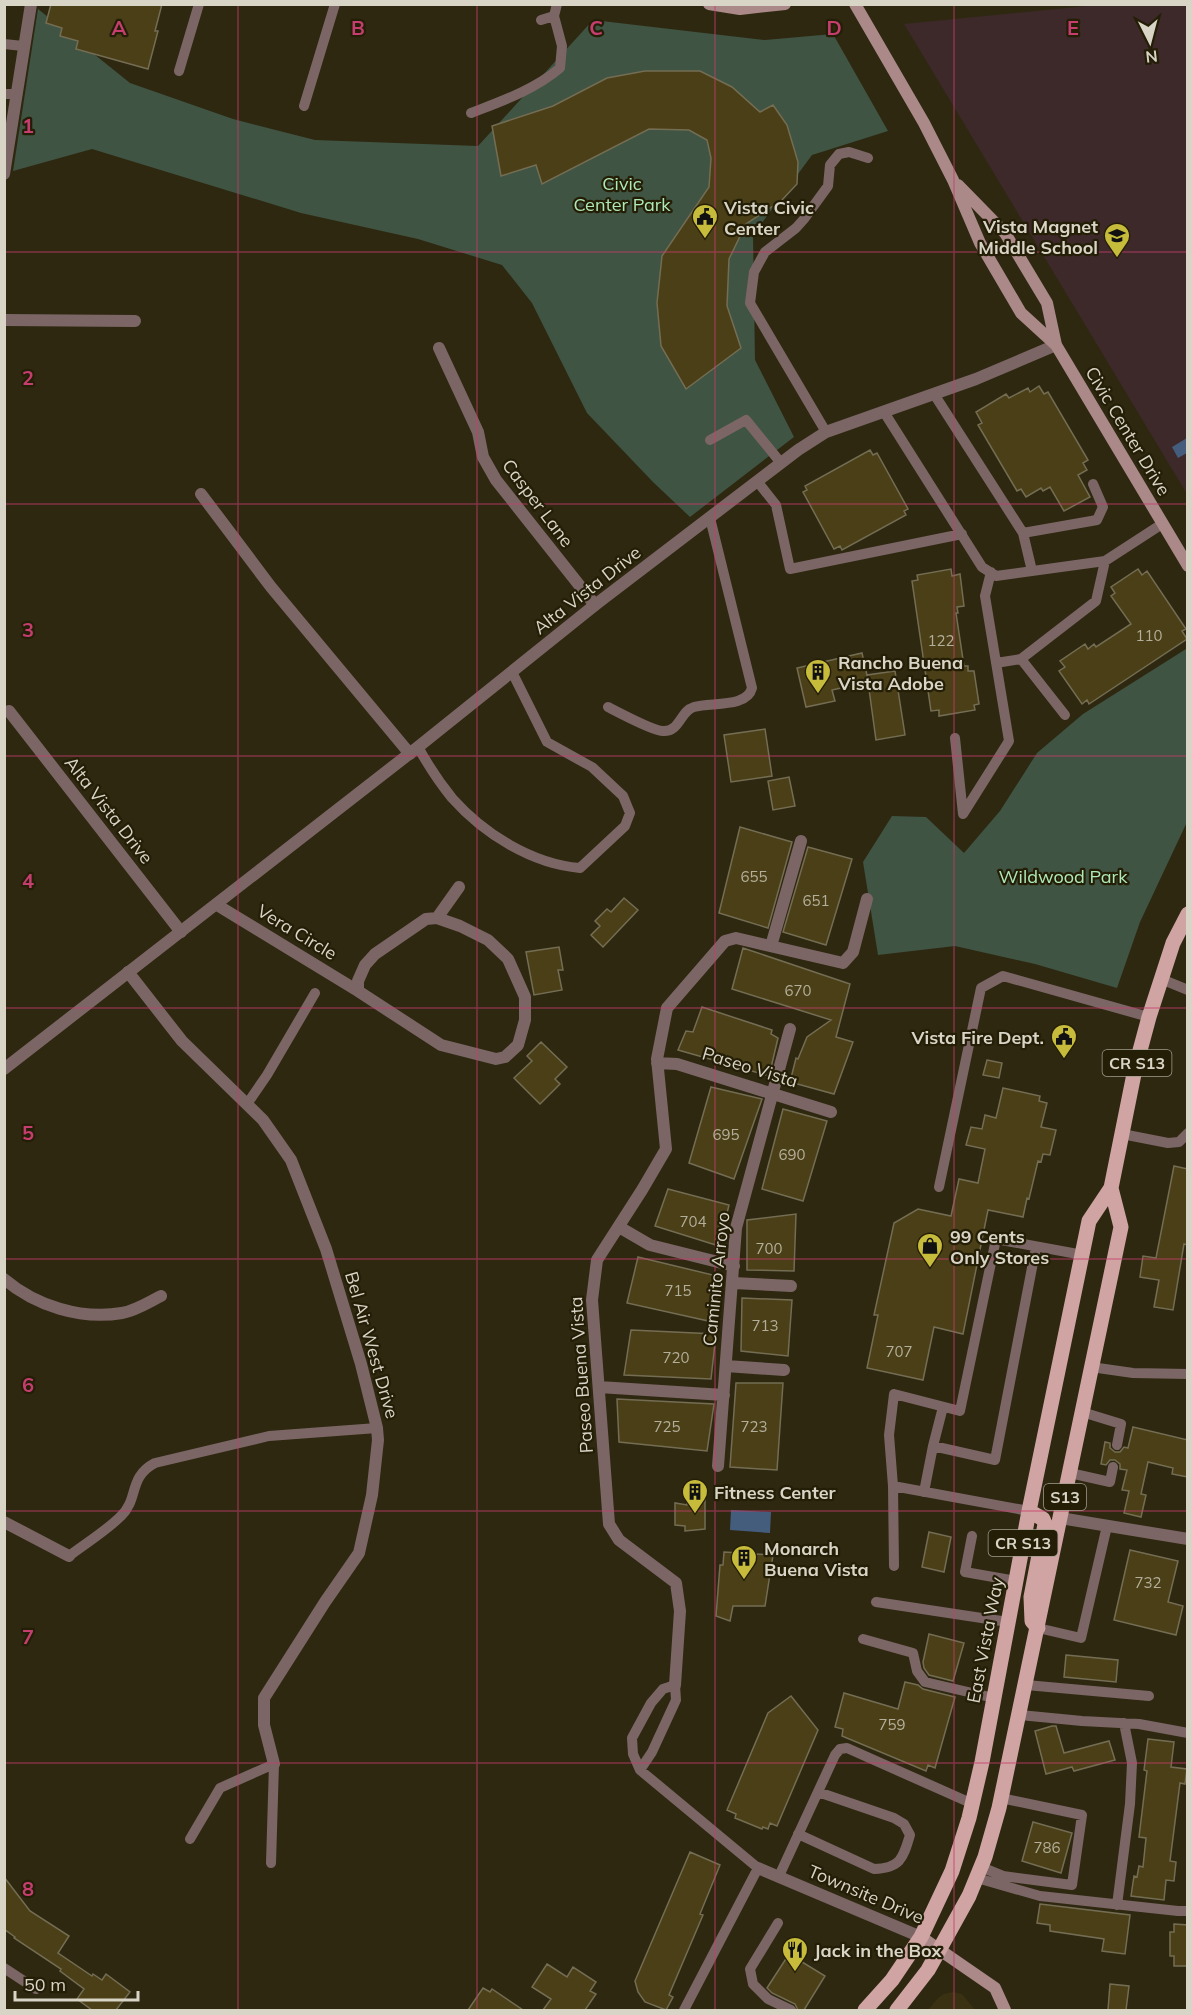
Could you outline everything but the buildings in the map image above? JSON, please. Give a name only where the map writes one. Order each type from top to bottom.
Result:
[{"type":"main road","points":[[709,4],[740,9],[785,4]]},
{"type":"main road","name":"Civic Center Drive","points":[[855,4],[924,123],[953,180],[980,243],[1021,313],[1056,345],[1187,566]]},
{"type":"main road","name":"Civic Center Drive","points":[[953,180],[1005,233],[1047,303],[1056,345]]},
{"type":"main road","name":"East Vista Way","points":[[865,2010],[892,1980],[921,1937],[952,1871],[973,1804],[1029,1511],[1089,1221],[1111,1188],[1135,1069],[1149,1017],[1173,943],[1188,914]]},
{"type":"main road","name":"East Vista Way","points":[[897,2010],[928,1970],[969,1896],[979,1873],[1001,1798],[1121,1227],[1111,1188]]},
{"type":"main road","points":[[1029,1511],[1044,1519],[1045,1524],[1031,1597],[1030,1615],[1038,1628]]},
{"type":"main road","name":"Townsite Drive","points":[[921,1937],[995,1988],[1005,2010]]},
{"type":"street","points":[[4,174],[11,94],[31,4]]},
{"type":"street","points":[[4,320],[135,321]]},
{"type":"street","name":"Alta Vista Drive","points":[[4,1068],[414,751],[595,605],[781,463],[826,432],[976,379],[1056,345]]},
{"type":"street","name":"Casper Lane","points":[[439,348],[478,432],[483,457],[496,480],[595,605]]},
{"type":"street","points":[[201,494],[271,587],[414,751]]},
{"type":"street","name":"Alta Vista Drive","points":[[9,711],[181,932]]},
{"type":"street","points":[[771,946],[801,841]]},
{"type":"street","points":[[358,991],[358,981],[365,965],[375,954],[426,919],[437,918],[459,887]]},
{"type":"street","name":"Paseo Buena Vista","points":[[675,1684],[680,1611],[676,1583],[619,1540],[609,1524],[592,1300],[597,1260],[666,1149],[657,1063],[667,1008],[724,941],[736,938],[843,963],[854,952],[867,899]]},
{"type":"street","name":"Vera Circle","points":[[217,905],[358,991],[441,1045],[496,1059],[505,1057],[518,1045],[525,1020],[525,997],[508,959],[488,940],[437,918]]},
{"type":"street","name":"Bel Air West Drive","points":[[129,972],[182,1041],[263,1119],[291,1160],[326,1249],[361,1364],[376,1428],[378,1440],[372,1495],[359,1553],[264,1698],[264,1725],[274,1764]]},
{"type":"street","name":"Caminito Arroyo","points":[[718,1466],[736,1228],[790,1029]]},
{"type":"street","name":"Paseo Vista","points":[[657,1063],[677,1064],[831,1112]]},
{"type":"street","points":[[619,1227],[650,1245],[734,1266]]},
{"type":"street","points":[[4,1279],[24,1294],[63,1311],[87,1315],[124,1313],[161,1296]]},
{"type":"street","points":[[733,1282],[791,1286]]},
{"type":"street","points":[[726,1366],[784,1370]]},
{"type":"street","points":[[599,1387],[724,1395]]},
{"type":"street","points":[[1060,1518],[1188,1539]]},
{"type":"street","points":[[4,1522],[69,1556]]},
{"type":"street","name":"Townsite Drive","points":[[758,1868],[921,1937]]},
{"type":"lane","points":[[179,71],[199,4]]},
{"type":"lane","points":[[304,105],[335,4]]},
{"type":"lane","points":[[471,112],[544,81],[560,68],[562,46],[554,16],[557,4]]},
{"type":"lane","points":[[541,20],[554,16]]},
{"type":"lane","points":[[4,44],[23,46]]},
{"type":"lane","points":[[826,432],[750,303],[754,272],[765,252],[796,228],[828,186],[830,165],[839,154],[849,152],[868,158]]},
{"type":"lane","points":[[934,394],[1023,533],[1032,571]]},
{"type":"lane","points":[[884,412],[982,567],[996,576],[1105,561],[1162,524]]},
{"type":"lane","points":[[710,440],[746,420],[781,463]]},
{"type":"lane","points":[[757,481],[776,505],[790,569],[962,534]]},
{"type":"lane","points":[[1023,533],[1097,520],[1103,507],[1092,484]]},
{"type":"lane","points":[[608,707],[662,731],[672,730],[678,725],[683,714],[693,707],[744,700],[750,695],[752,688],[710,518]]},
{"type":"lane","points":[[996,663],[1022,659],[1096,601],[1105,561]]},
{"type":"lane","points":[[955,738],[963,814],[1009,741],[985,596],[991,572]]},
{"type":"lane","points":[[1022,659],[1065,715]]},
{"type":"lane","points":[[414,751],[453,798],[488,831],[525,853],[565,867],[580,868],[625,826],[630,813],[624,796],[592,767],[547,742],[512,672]]},
{"type":"lane","points":[[939,1187],[981,988],[1003,976],[1149,1017]]},
{"type":"lane","points":[[1161,979],[1188,990]]},
{"type":"lane","points":[[247,1104],[267,1075],[315,993]]},
{"type":"lane","points":[[1122,1134],[1168,1143],[1179,1142],[1188,1133]]},
{"type":"lane","points":[[894,1566],[893,1486],[889,1435],[894,1394],[960,1411],[996,1239],[1083,1255]]},
{"type":"lane","points":[[933,1446],[995,1460],[1036,1247]]},
{"type":"lane","points":[[1091,1367],[1133,1373],[1188,1374]]},
{"type":"lane","points":[[924,1492],[943,1407]]},
{"type":"lane","points":[[1082,1412],[1121,1424],[1117,1445]]},
{"type":"lane","points":[[69,1556],[122,1515],[131,1501],[134,1485],[139,1477],[145,1468],[155,1463],[268,1436],[376,1428]]},
{"type":"lane","points":[[1070,1473],[1110,1482],[1113,1467]]},
{"type":"lane","points":[[893,1486],[1029,1511]]},
{"type":"lane","points":[[1038,1628],[1081,1638],[1107,1526]]},
{"type":"lane","points":[[972,1536],[964,1572],[1016,1581]]},
{"type":"lane","points":[[876,1602],[1008,1622]]},
{"type":"lane","points":[[863,1639],[913,1653],[917,1671],[925,1682],[994,1698]]},
{"type":"lane","points":[[640,1770],[652,1752],[676,1700],[675,1684],[663,1689],[651,1703],[632,1738],[633,1754],[640,1770],[758,1868],[684,2010]]},
{"type":"lane","points":[[1026,1685],[1149,1696]]},
{"type":"lane","points":[[1020,1715],[1124,1723],[1188,1732]]},
{"type":"lane","points":[[1117,1905],[1130,1804],[1132,1763],[1124,1723]]},
{"type":"lane","points":[[778,1876],[835,1755],[840,1749],[847,1748],[973,1804]]},
{"type":"lane","points":[[190,1839],[220,1788],[274,1764],[271,1863]]},
{"type":"lane","points":[[798,1834],[874,1869],[888,1869],[898,1863],[904,1852],[910,1835],[904,1824],[894,1818],[818,1792]]},
{"type":"lane","points":[[979,1873],[1072,1885],[1082,1815],[1001,1798]]},
{"type":"lane","points":[[979,1873],[1040,1896],[1188,1911]]},
{"type":"lane","points":[[778,1923],[750,1969],[753,1984],[768,1999],[791,2010]]},
{"type":"lane","points":[[4,1968],[36,1989]]},
{"type":"shaded area","name":"Vista Magnet Middle School","points":[[1097,5],[1187,5],[1187,494],[904,24]]},
{"type":"shaded area","points":[[953,1992],[962,1994],[975,2010],[928,2010],[938,1998]]},
{"type":"green space","name":"Civic Center Park","points":[[38,9],[130,83],[233,119],[315,140],[478,146],[593,20],[765,40],[833,34],[888,131],[812,155],[753,235],[755,360],[794,437],[690,517],[587,413],[532,303],[502,265],[418,239],[301,213],[92,149],[13,171]]},
{"type":"green space","name":"Wildwood Park","points":[[1186,649],[1187,822],[1140,922],[1117,988],[1035,964],[955,946],[878,955],[863,862],[892,816],[926,817],[964,853],[1000,811],[1037,753],[1083,714]]},
{"type":"water","points":[[1187,438],[1187,453],[1178,458],[1172,447]]},
{"type":"water","points":[[731,1510],[771,1512],[770,1533],[730,1530]]},
{"type":"place","name":"Vista Civic Center","points":[[705,240]]},
{"type":"place","name":"Vista Magnet Middle School","points":[[1117,259]]},
{"type":"place","name":"Rancho Buena Vista Adobe","points":[[818,695]]},
{"type":"place","name":"Vista Fire Dept.","points":[[1064,1060]]},
{"type":"place","name":"99 Cents Only Stores","points":[[930,1269]]},
{"type":"place","name":"Fitness Center","points":[[695,1515]]},
{"type":"place","name":"Monarch Buena Vista","points":[[744,1581]]},
{"type":"place","name":"Jack in the Box","points":[[795,1973]]}]
